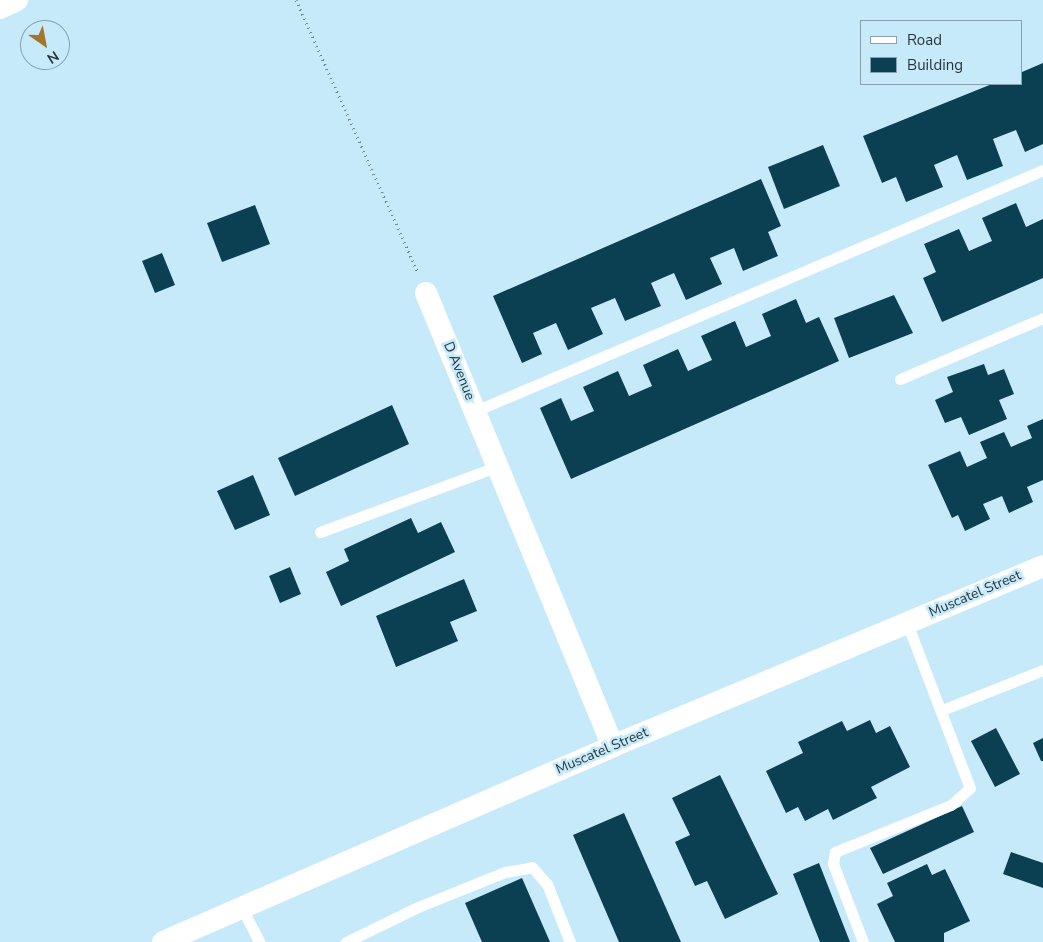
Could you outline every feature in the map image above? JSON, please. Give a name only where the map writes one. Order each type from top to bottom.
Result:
[{"type":"street","points":[[0,8],[17,0]]},
{"type":"street","name":"D Avenue","points":[[426,292],[613,746]]},
{"type":"street","name":"Muscatel Street","points":[[163,942],[613,746],[1043,566]]},
{"type":"lane","points":[[475,411],[1043,170]]},
{"type":"lane","points":[[900,379],[1043,318]]},
{"type":"lane","points":[[320,532],[498,466]]},
{"type":"lane","points":[[863,942],[831,858],[835,852],[963,798],[970,788],[942,710],[907,623]]},
{"type":"lane","points":[[942,710],[1043,670]]},
{"type":"lane","points":[[346,942],[427,903],[504,872],[532,867],[547,884],[570,942]]},
{"type":"lane","points":[[242,908],[259,942]]},
{"type":"path","points":[[296,0],[426,292]]},
{"type":"building","points":[[1043,63],[1043,144],[1025,152],[1016,130],[993,139],[1003,166],[967,180],[957,155],[934,165],[943,187],[906,202],[896,177],[882,183],[863,136],[990,85],[1023,85],[1023,72]]},
{"type":"building","points":[[823,145],[840,186],[784,209],[768,167]]},
{"type":"building","points":[[761,179],[781,226],[768,232],[778,256],[743,271],[734,248],[710,258],[722,284],[686,300],[674,273],[651,283],[661,306],[625,321],[615,298],[591,308],[603,334],[568,350],[556,323],[533,333],[542,354],[522,363],[493,296]]},
{"type":"building","points":[[1016,203],[1026,227],[1043,219],[1043,278],[942,322],[923,278],[936,272],[924,244],[959,229],[969,251],[992,241],[982,218]]},
{"type":"building","points":[[255,205],[270,244],[222,262],[207,223]]},
{"type":"building","points":[[162,253],[175,285],[155,293],[142,261]]},
{"type":"building","points":[[894,295],[913,333],[849,358],[834,318]]},
{"type":"building","points":[[796,299],[806,323],[819,317],[839,361],[571,479],[540,408],[561,398],[571,421],[594,411],[583,387],[618,371],[629,396],[652,386],[643,365],[678,349],[688,371],[712,360],[701,336],[735,321],[746,347],[771,336],[762,314]]},
{"type":"building","points":[[984,364],[988,375],[1004,369],[1014,394],[999,400],[1007,419],[969,435],[961,417],[945,423],[935,400],[953,392],[947,377]]},
{"type":"building","points":[[392,405],[409,444],[295,496],[278,458]]},
{"type":"building","points":[[1043,419],[1043,480],[1027,487],[1033,502],[1009,513],[1002,496],[983,504],[990,519],[965,531],[958,515],[952,518],[928,465],[960,451],[967,467],[987,458],[980,442],[1004,432],[1011,447],[1032,438],[1027,426]]},
{"type":"building","points":[[253,475],[270,515],[235,530],[217,491]]},
{"type":"building","points":[[411,518],[418,533],[441,522],[455,552],[341,606],[326,572],[349,561],[344,549]]},
{"type":"building","points":[[290,567],[301,594],[280,603],[269,576]]},
{"type":"building","points":[[464,579],[477,611],[450,622],[458,641],[396,667],[376,616]]},
{"type":"building","points":[[870,720],[876,733],[890,726],[910,767],[871,787],[877,798],[833,820],[828,809],[805,821],[798,807],[786,813],[766,771],[803,753],[798,742],[842,721],[847,731]]},
{"type":"building","points":[[996,728],[1020,774],[995,787],[971,741]]},
{"type":"building","points":[[1043,738],[1043,761],[1041,761],[1033,743]]},
{"type":"building","points":[[720,775],[778,894],[725,919],[707,881],[695,886],[675,842],[690,835],[672,798]]},
{"type":"building","points":[[962,806],[974,832],[883,874],[870,848]]},
{"type":"building","points":[[624,813],[681,942],[619,942],[573,835]]},
{"type":"building","points":[[1011,852],[1043,863],[1043,888],[1003,874]]},
{"type":"building","points":[[819,863],[850,942],[820,942],[793,874]]},
{"type":"building","points":[[927,864],[932,875],[945,869],[970,921],[944,933],[944,942],[895,942],[877,904],[893,896],[887,883]]},
{"type":"building","points":[[522,878],[550,942],[482,942],[465,903]]}]
